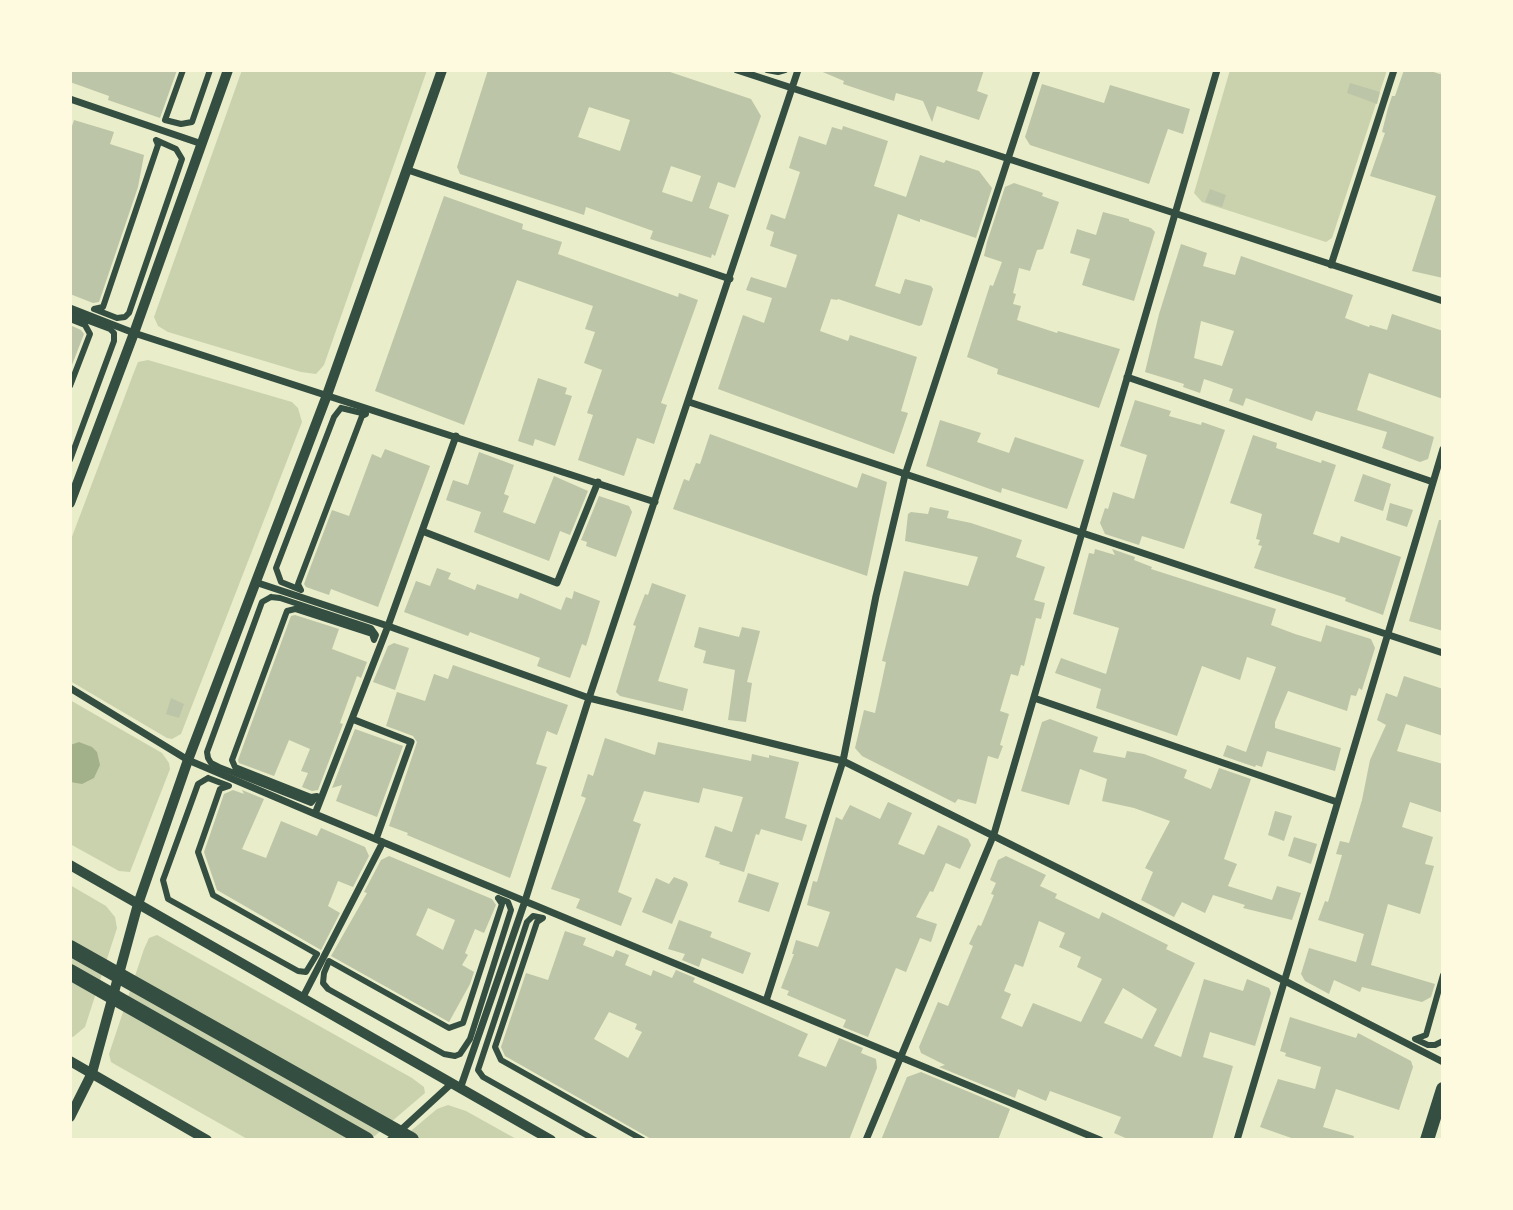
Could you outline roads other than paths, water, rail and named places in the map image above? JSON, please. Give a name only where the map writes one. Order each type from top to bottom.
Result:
[{"type":"highway","points":[[70,948],[411,1140]]},
{"type":"highway","points":[[70,972],[366,1140]]},
{"type":"main road","points":[[1427,1140],[1443,1088]]},
{"type":"street","points":[[183,70],[165,120],[181,124],[192,122],[210,70]]},
{"type":"street","points":[[70,503],[228,70]]},
{"type":"street","points":[[70,1117],[92,1073],[138,904],[188,760],[327,395],[442,70]]},
{"type":"street","points":[[737,70],[1443,301]]},
{"type":"street","points":[[767,70],[785,70]]},
{"type":"street","points":[[390,1140],[456,1086],[525,901],[589,698],[798,70]]},
{"type":"street","points":[[766,1001],[843,761],[876,596],[905,475],[1037,70]]},
{"type":"street","points":[[866,1140],[994,834],[1217,70]]},
{"type":"street","points":[[1331,265],[1394,70]]},
{"type":"street","points":[[70,99],[202,144]]},
{"type":"street","points":[[156,140],[176,149],[182,159],[127,316],[120,318],[94,309],[103,307],[158,145],[156,140]]},
{"type":"street","points":[[408,170],[730,279]]},
{"type":"street","points":[[70,309],[134,333],[654,502]]},
{"type":"street","points":[[70,317],[85,325],[90,334],[70,386]]},
{"type":"street","points":[[70,317],[110,329],[114,333],[114,341],[70,460]]},
{"type":"street","points":[[1127,377],[1433,482]]},
{"type":"street","points":[[689,402],[1443,653]]},
{"type":"street","points":[[346,408],[366,414],[362,416],[298,584],[300,590],[285,585],[278,579],[276,568],[334,416],[337,411],[346,408]]},
{"type":"street","points":[[315,814],[388,626],[456,436]]},
{"type":"street","points":[[1237,1140],[1443,449]]},
{"type":"street","points":[[422,531],[557,583],[598,482]]},
{"type":"street","points":[[256,582],[589,698],[843,761],[994,834],[1443,1062]]},
{"type":"street","points":[[280,598],[371,628],[376,635],[374,640],[372,634],[295,609],[287,611],[232,760],[235,767],[311,797],[317,796],[311,803],[214,765],[207,752],[265,599],[280,598]]},
{"type":"street","points":[[70,688],[188,760],[1100,1140]]},
{"type":"street","points":[[1034,698],[1336,802]]},
{"type":"street","points":[[303,998],[379,840],[411,741],[352,719]]},
{"type":"street","points":[[208,778],[229,786],[220,789],[198,852],[213,895],[317,954],[306,972],[298,971],[179,906],[166,894],[163,880],[198,783],[208,778]]},
{"type":"street","points":[[70,865],[551,1140]]},
{"type":"street","points":[[498,898],[511,905],[470,1040],[464,1051],[455,1056],[444,1054],[325,986],[324,973],[329,961],[450,1028],[463,1023],[502,904],[498,898]]},
{"type":"street","points":[[595,1140],[483,1077],[478,1070],[527,922],[533,916],[543,918],[537,922],[495,1047],[501,1060],[643,1140]]},
{"type":"street","points":[[1443,975],[1426,1035],[1415,1039],[1428,1045],[1443,1041]]},
{"type":"street","points":[[70,1061],[207,1140]]}]
